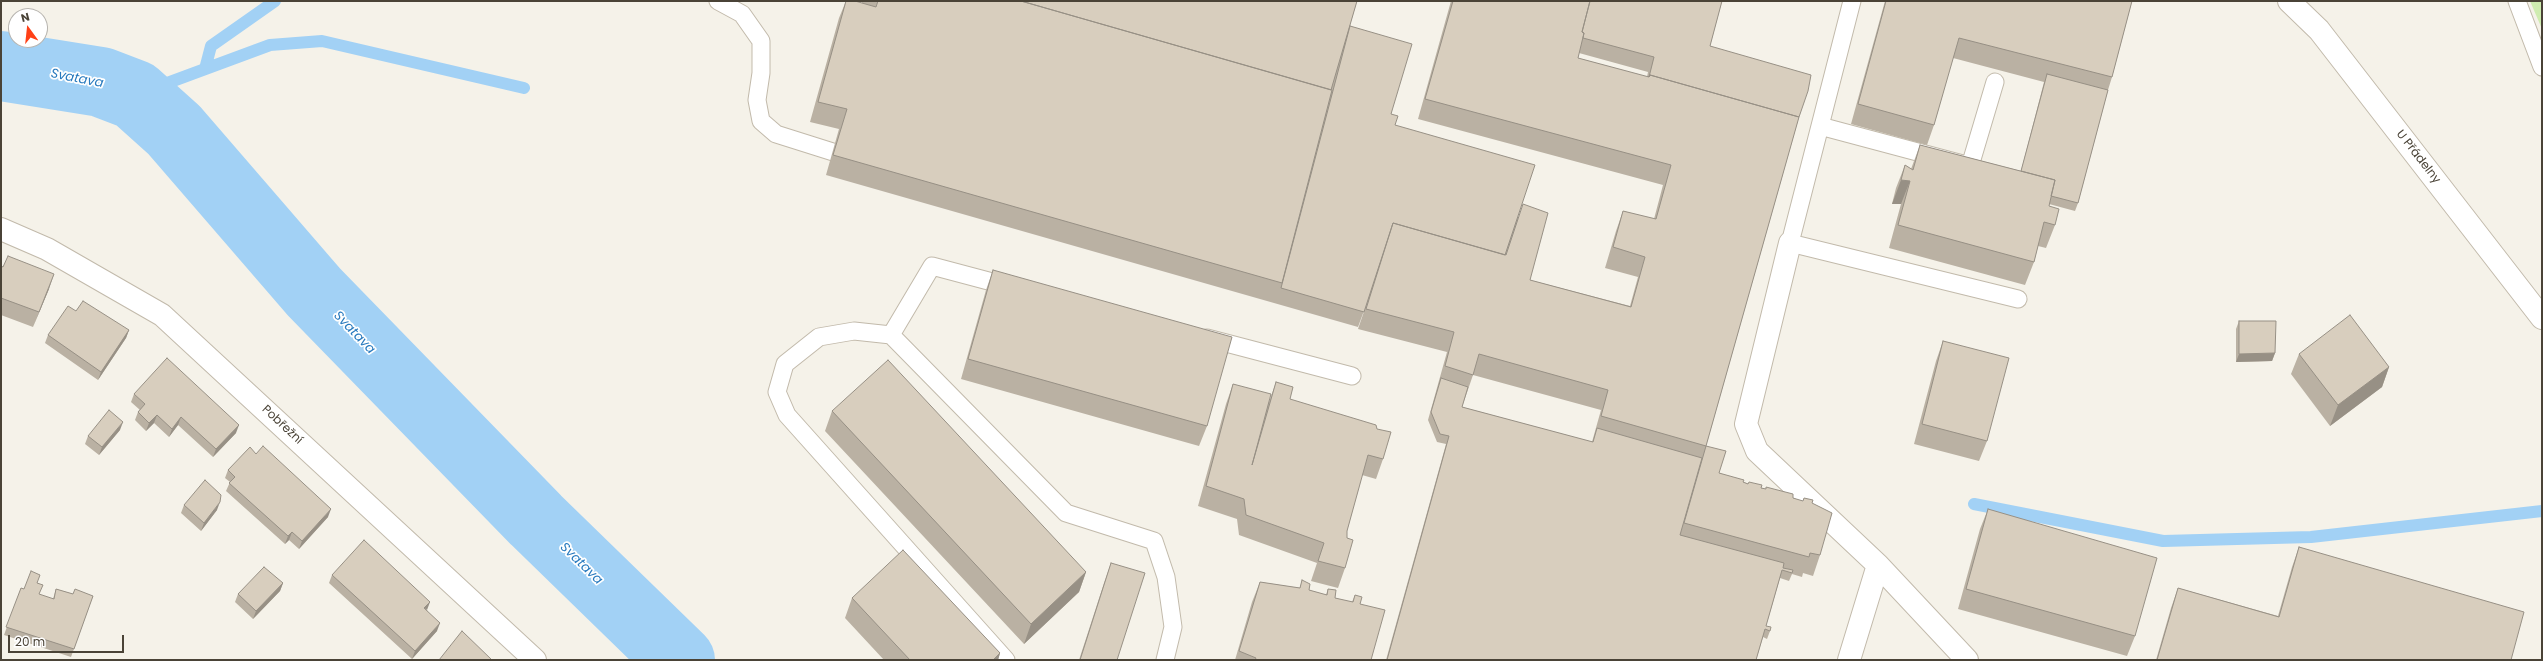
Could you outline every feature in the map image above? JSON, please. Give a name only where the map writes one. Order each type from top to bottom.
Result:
[{"type":"street","name":"U Přádelny","points":[[2289,1],[2319,30],[2542,318]]},
{"type":"street","name":"Pobřežní","points":[[1,229],[47,249],[162,315],[535,660]]},
{"type":"street","points":[[1790,243],[1746,424],[1757,451],[1878,565],[1966,660]]},
{"type":"street","points":[[1849,660],[1878,565]]},
{"type":"lane","points":[[718,1],[742,14],[761,41],[761,73],[757,100],[761,121],[776,134],[833,152]]},
{"type":"lane","points":[[1852,1],[1790,243],[2018,299]]},
{"type":"lane","points":[[2517,1],[2542,67]]},
{"type":"lane","points":[[1820,126],[1970,166],[1995,82]]},
{"type":"lane","points":[[891,335],[932,266],[1023,290]]},
{"type":"lane","points":[[1006,660],[787,415],[777,392],[785,364],[819,337],[854,331],[891,335],[1066,513],[1154,541],[1166,577],[1173,627],[1165,660]]},
{"type":"lane","points":[[1191,334],[1352,376]]},
{"type":"green space","points":[[2530,1],[2542,1],[2542,29]]},
{"type":"building","points":[[846,1],[855,1],[876,7],[878,1],[1021,1],[1332,90],[1282,283],[833,155],[847,109],[818,102]]},
{"type":"building","points":[[1021,1],[1357,1],[1331,90]]},
{"type":"building","points":[[1453,1],[1590,1],[1582,32],[1584,33],[1578,58],[1649,77],[1650,75],[1799,117],[1706,446],[1601,416],[1608,390],[1479,354],[1473,375],[1445,366],[1454,332],[1366,309],[1393,223],[1506,255],[1523,204],[1548,213],[1530,280],[1631,307],[1645,257],[1613,247],[1623,211],[1656,219],[1671,165],[1425,99]]},
{"type":"building","points":[[1590,1],[1722,1],[1710,46],[1811,75],[1808,91],[1799,117],[1650,75],[1649,77],[1654,57],[1583,38],[1584,33],[1582,32]]},
{"type":"building","points":[[1886,1],[2132,1],[2112,77],[1959,38],[1934,125],[1858,104]]},
{"type":"building","points":[[1350,26],[1412,44],[1391,114],[1398,116],[1395,125],[1535,165],[1505,255],[1393,223],[1364,312],[1281,288]]},
{"type":"building","points":[[2047,74],[2108,90],[2078,203],[2051,196],[2055,180],[2021,171]]},
{"type":"building","points":[[1920,145],[2055,180],[2049,206],[2059,209],[2055,225],[2044,222],[2034,262],[1898,225],[1910,181],[1901,180],[1905,165],[1913,170]]},
{"type":"building","points":[[8,256],[54,274],[39,312],[1,298],[1,266],[3,267]]},
{"type":"building","points":[[993,270],[1232,337],[1207,426],[968,359]]},
{"type":"building","points":[[83,301],[129,330],[101,372],[48,335],[68,306],[76,311]]},
{"type":"building","points":[[2350,315],[2389,367],[2338,405],[2299,354]]},
{"type":"building","points":[[2239,321],[2276,321],[2275,353],[2239,354]]},
{"type":"building","points":[[1943,341],[2009,358],[1987,441],[1922,424]]},
{"type":"building","points":[[167,358],[239,425],[216,449],[181,417],[172,429],[157,415],[149,423],[138,412],[145,404],[134,394]]},
{"type":"building","points":[[888,360],[1086,572],[1031,624],[832,411]]},
{"type":"building","points":[[1441,378],[1468,387],[1462,407],[1593,442],[1597,428],[1702,458],[1680,535],[1784,563],[1783,568],[1793,570],[1792,573],[1782,570],[1766,626],[1771,627],[1770,631],[1765,629],[1756,660],[1387,660],[1449,436],[1440,434],[1431,412]]},
{"type":"building","points":[[1276,382],[1293,387],[1290,399],[1376,425],[1377,429],[1391,432],[1383,459],[1368,455],[1347,531],[1347,538],[1353,540],[1345,568],[1318,561],[1324,543],[1246,515],[1244,499],[1206,486],[1233,384],[1271,394],[1252,465]]},
{"type":"building","points":[[109,410],[123,422],[102,447],[88,436]]},
{"type":"building","points":[[263,446],[331,509],[302,541],[292,532],[288,536],[229,483],[235,477],[228,470],[250,447],[256,454]]},
{"type":"building","points":[[1706,446],[1726,451],[1719,473],[1744,480],[1743,482],[1748,484],[1749,482],[1762,485],[1761,488],[1766,489],[1766,487],[1793,494],[1793,498],[1803,501],[1804,498],[1813,500],[1812,503],[1832,513],[1820,555],[1810,553],[1809,557],[1684,523]]},
{"type":"building","points":[[205,480],[221,495],[220,502],[204,523],[184,505]]},
{"type":"building","points":[[1988,509],[2157,558],[2135,636],[1966,589]]},
{"type":"building","points":[[364,540],[430,602],[424,608],[440,623],[415,651],[332,575]]},
{"type":"building","points":[[2299,547],[2524,612],[2511,660],[2157,660],[2178,588],[2279,617]]},
{"type":"building","points":[[903,550],[1000,653],[993,660],[910,660],[852,598]]},
{"type":"building","points":[[1111,563],[1145,573],[1117,660],[1080,660]]},
{"type":"building","points":[[264,567],[283,583],[256,611],[238,594]]},
{"type":"building","points":[[31,571],[40,575],[37,583],[43,585],[39,594],[54,599],[56,589],[73,594],[75,589],[93,596],[74,649],[6,627],[21,588],[24,589]]},
{"type":"building","points":[[1302,580],[1310,584],[1309,590],[1327,595],[1328,589],[1336,590],[1335,598],[1353,602],[1355,595],[1362,597],[1360,604],[1385,610],[1371,660],[1255,660],[1256,658],[1239,651],[1260,582],[1300,588]]},
{"type":"building","points":[[462,631],[492,660],[439,660]]},
{"type":"waterway","points":[[205,69],[211,46],[275,1]]},
{"type":"waterway","points":[[135,95],[270,45],[322,41],[524,88]]},
{"type":"waterway","name":"Svatava","points":[[1,66],[101,82],[135,95],[174,130],[314,292],[536,520],[680,660]]},
{"type":"waterway","points":[[1974,504],[2163,541],[2311,537],[2542,511]]}]
